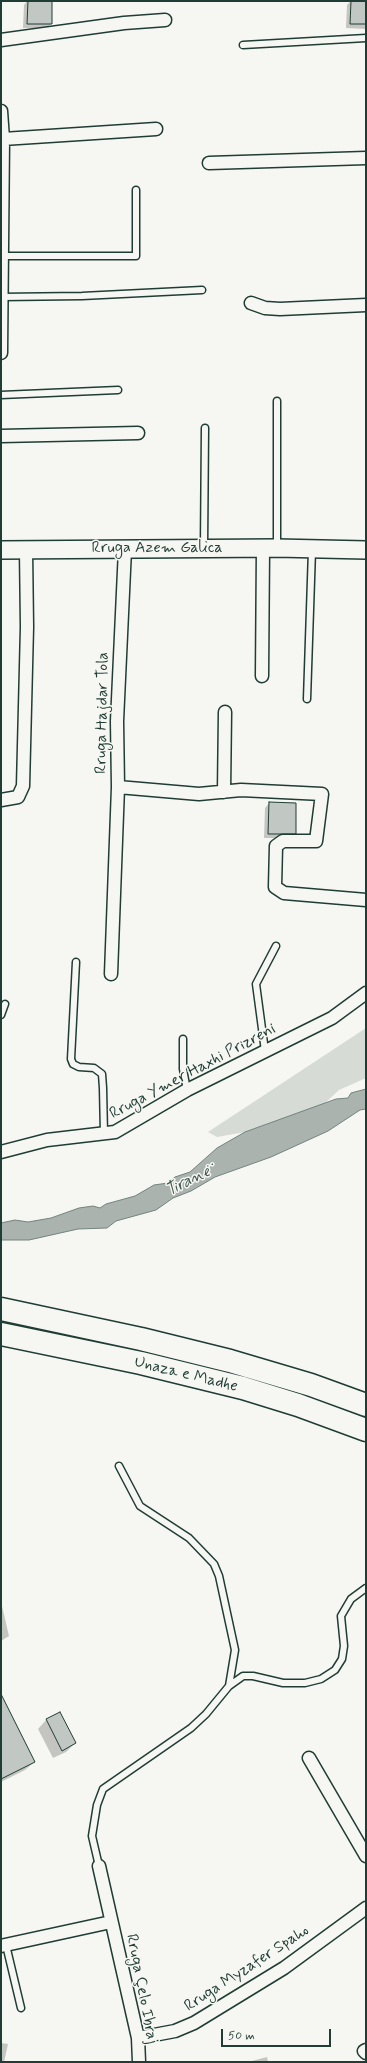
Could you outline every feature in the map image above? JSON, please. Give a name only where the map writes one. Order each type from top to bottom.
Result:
[{"type":"highway","name":"Unaza e Madhe","points":[[1,1309],[148,1341],[230,1361],[311,1385],[366,1405]]},
{"type":"highway","name":"Unaza e Madhe","points":[[1,1334],[242,1388],[366,1430]]},
{"type":"highway","points":[[311,1385],[347,1389],[366,1394]]},
{"type":"highway","points":[[310,1410],[320,1420],[332,1427],[366,1441]]},
{"type":"main road","name":"Rruga Azem Galica","points":[[1,550],[312,548],[366,550]]},
{"type":"street","points":[[1,40],[124,23],[165,20]]},
{"type":"street","points":[[1,111],[3,139],[1,353]]},
{"type":"street","points":[[3,139],[156,130]]},
{"type":"street","points":[[209,163],[366,158]]},
{"type":"street","points":[[251,303],[265,308],[280,309],[366,304]]},
{"type":"street","points":[[1,436],[138,433]]},
{"type":"street","points":[[262,676],[270,548]]},
{"type":"street","name":"Rruga Hajdar Tola","points":[[111,974],[118,787],[117,721],[125,549]]},
{"type":"street","points":[[1,800],[18,798],[23,786],[27,634],[26,550]]},
{"type":"street","points":[[224,792],[225,712]]},
{"type":"street","points":[[118,787],[199,794],[242,790],[322,794],[316,841],[284,841],[276,846],[275,887],[284,893],[366,900]]},
{"type":"street","name":"Rruga Ymer Haxhi Prizreni","points":[[1,1152],[47,1140],[104,1135],[115,1132],[130,1125],[186,1090],[332,1018],[366,993]]},
{"type":"street","points":[[309,1758],[366,1856]]},
{"type":"street","name":"Rruga Çelo Ibraj","points":[[99,1866],[138,2038],[139,2062]]},
{"type":"street","name":"Rruga Myzafer Spaho","points":[[138,2038],[176,2031],[194,2023],[284,1968],[366,1908]]},
{"type":"street","name":"Rruga Çelo Ibraj","points":[[3,1945],[111,1922]]},
{"type":"street","points":[[366,2050],[364,2051],[366,2053]]},
{"type":"lane","points":[[243,45],[366,38]]},
{"type":"lane","points":[[2,256],[136,256],[136,190]]},
{"type":"lane","points":[[2,297],[82,296],[202,290]]},
{"type":"lane","points":[[1,395],[118,390]]},
{"type":"lane","points":[[270,548],[277,401]]},
{"type":"lane","points":[[204,548],[205,428]]},
{"type":"lane","points":[[307,699],[312,548]]},
{"type":"lane","points":[[266,1051],[256,984],[276,946]]},
{"type":"lane","points":[[76,962],[72,1059],[74,1064],[79,1067],[94,1068],[102,1074],[104,1088],[104,1135]]},
{"type":"lane","points":[[1,1015],[5,1004]]},
{"type":"lane","points":[[183,1039],[183,1069],[186,1090]]},
{"type":"lane","points":[[119,1466],[140,1506],[189,1538],[214,1564],[219,1576],[235,1650],[229,1686]]},
{"type":"lane","points":[[99,1866],[92,1836],[97,1805],[103,1789],[191,1728],[206,1714],[229,1686],[243,1676],[253,1676],[283,1683],[305,1684],[321,1679],[335,1670],[342,1659],[344,1646],[341,1616],[351,1599],[366,1588]]},
{"type":"lane","points":[[3,1945],[21,2008]]},
{"type":"shaded area","points":[[366,1028],[366,1078],[339,1090],[323,1105],[245,1132],[217,1137],[208,1132]]},
{"type":"water","name":"Tiranë","points":[[366,1089],[366,1109],[360,1110],[328,1131],[271,1157],[215,1177],[191,1191],[173,1198],[156,1210],[116,1221],[107,1228],[78,1229],[29,1240],[1,1240],[1,1223],[15,1220],[28,1222],[51,1218],[79,1208],[93,1206],[100,1208],[106,1204],[135,1196],[154,1185],[168,1183],[175,1177],[190,1172],[217,1148],[245,1132],[336,1099],[348,1098],[351,1093]]},
{"type":"building","points":[[28,1],[52,1],[52,24],[27,24]]},
{"type":"building","points":[[351,1],[366,1],[366,24],[350,24]]},
{"type":"building","points":[[269,802],[296,803],[296,834],[268,834]]},
{"type":"building","points":[[1,1694],[35,1762],[1,1779]]},
{"type":"building","points":[[60,1712],[76,1743],[62,1751],[46,1719]]}]
